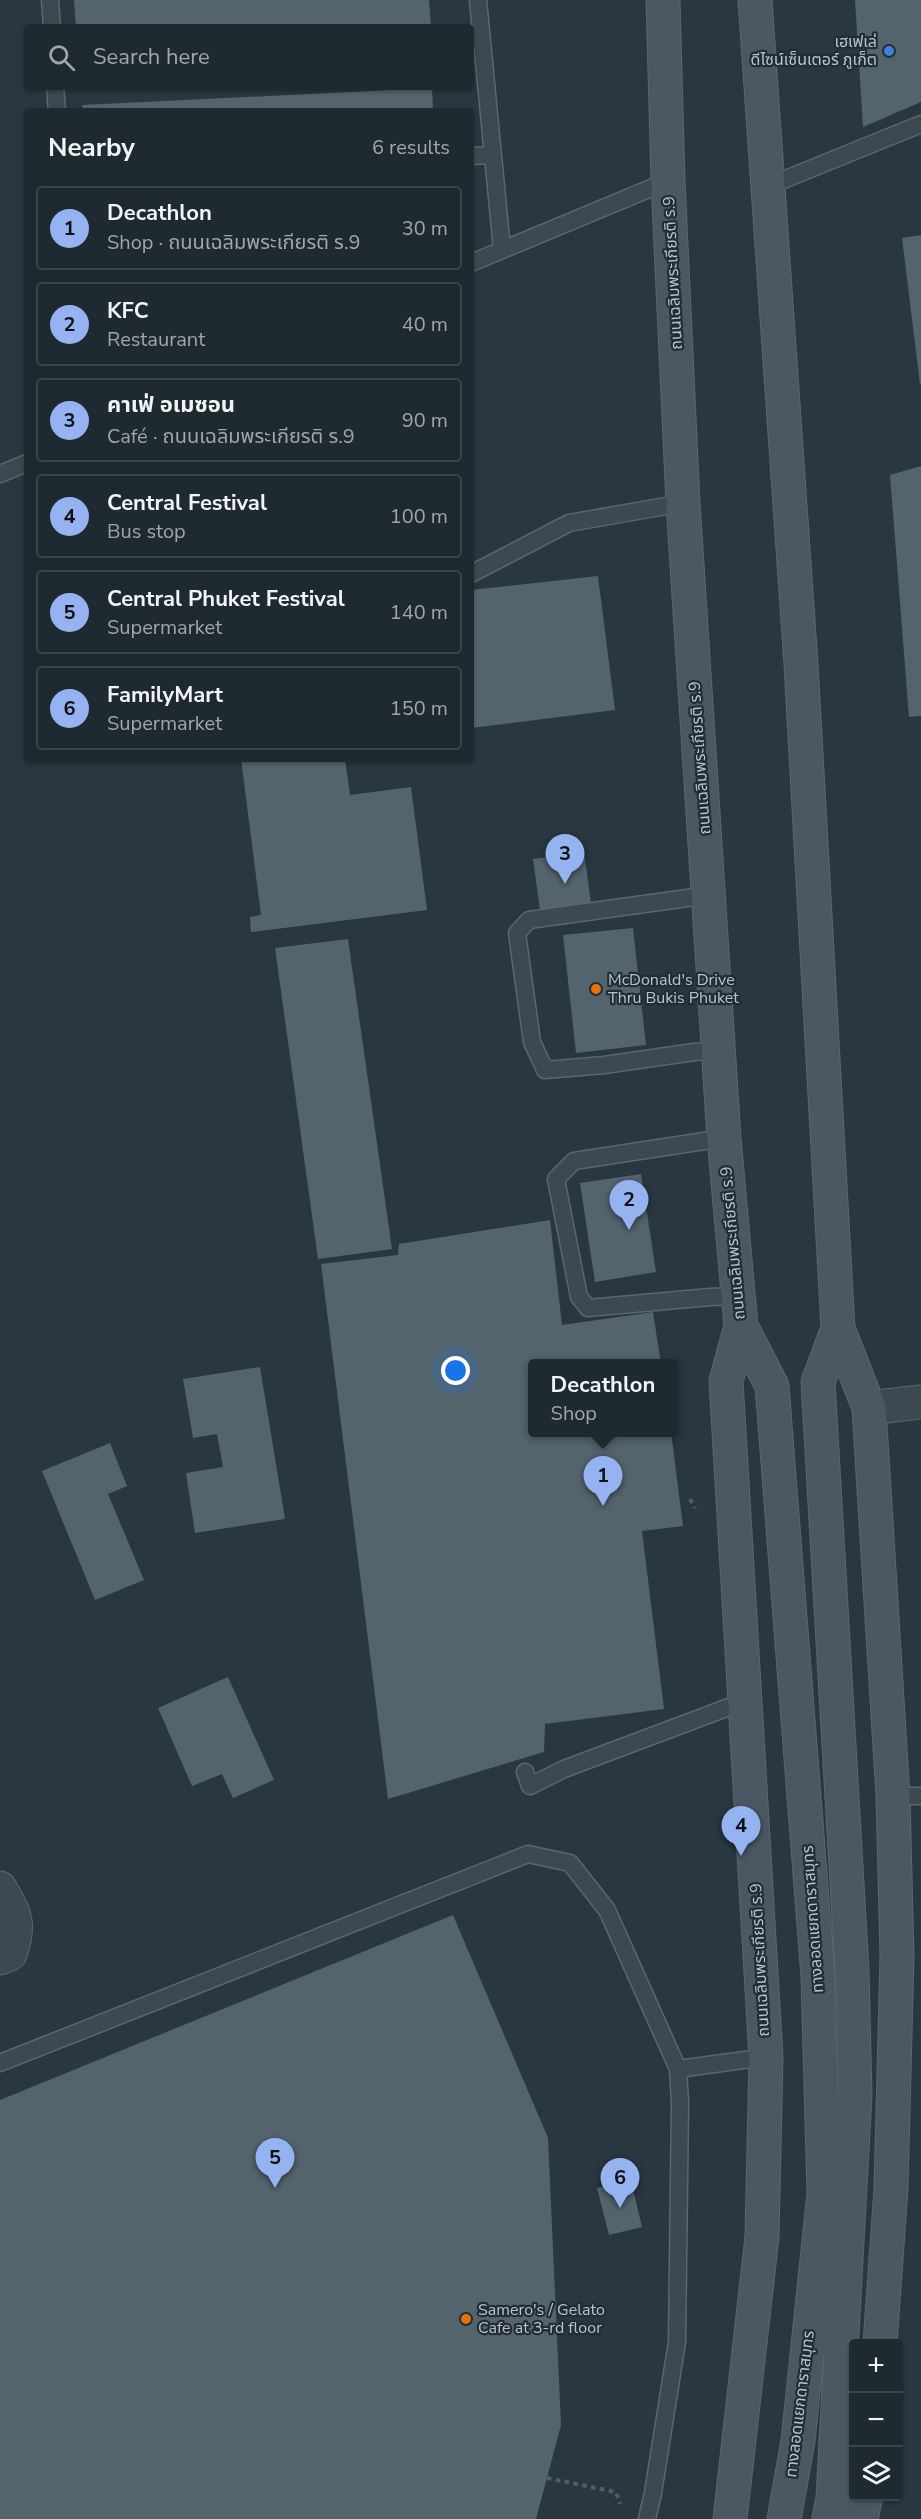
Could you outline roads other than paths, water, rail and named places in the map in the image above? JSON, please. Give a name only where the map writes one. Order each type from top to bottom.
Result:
[{"type":"main road","name":"ถนนเฉลิมพระเกียรติ ร.9","points":[[663,0],[668,181],[683,503],[724,1138],[740,1311],[726,1381],[766,2057],[762,2237],[730,2519]]},
{"type":"main road","points":[[755,0],[766,187],[801,664],[838,1328],[869,1408],[907,1796],[897,1956],[891,2189],[880,2339]]},
{"type":"main road","name":"ทางลอดแยกดาราสมุทร","points":[[740,1311],[772,1386],[818,1976],[824,2193],[798,2441],[784,2519]]},
{"type":"main road","name":"ทางลอดแยกดาราสมุทร","points":[[829,2519],[833,2498],[855,2095],[852,1970],[818,1382],[838,1328]]},
{"type":"main road","points":[[861,2519],[865,2501]]},
{"type":"street","points":[[869,1408],[921,1402]]},
{"type":"street","points":[[0,1888],[15,1915],[17,1929],[10,1954],[0,1958]]},
{"type":"lane","points":[[50,0],[52,24]]},
{"type":"lane","points":[[478,0],[477,53],[493,155],[502,249]]},
{"type":"lane","points":[[55,90],[57,108]]},
{"type":"lane","points":[[766,187],[838,160],[921,124]]},
{"type":"lane","points":[[474,156],[493,155]]},
{"type":"lane","points":[[474,261],[668,181]]},
{"type":"lane","points":[[0,474],[24,464]]},
{"type":"lane","points":[[474,572],[569,523],[683,503]]},
{"type":"lane","points":[[709,895],[529,920],[517,933],[532,1042],[545,1070],[719,1050]]},
{"type":"lane","points":[[724,1138],[574,1161],[556,1179],[579,1297],[588,1308],[710,1297],[740,1311]]},
{"type":"lane","points":[[525,1772],[530,1786],[564,1769],[729,1707],[745,1704]]},
{"type":"lane","points":[[0,2063],[528,1854],[570,1863],[607,1910],[678,2069],[680,2178],[677,2342],[647,2519]]},
{"type":"lane","points":[[678,2069],[766,2057]]},
{"type":"place","name":"เฮเฟเล่ ดีไซน์เซ็นเตอร์ ภูเก็ต","points":[[889,51]]},
{"type":"place","name":"คาเฟ่ อเมซอน","points":[[565,884]]},
{"type":"place","name":"McDonald's Drive Thru Bukis Phuket","points":[[596,989]]},
{"type":"place","name":"KFC","points":[[629,1230]]},
{"type":"place","name":"Decathlon","points":[[603,1506]]},
{"type":"place","name":"Central Festival","points":[[741,1856]]},
{"type":"place","name":"Central Phuket Festival","points":[[275,2188]]},
{"type":"place","name":"FamilyMart","points":[[620,2208]]},
{"type":"place","name":"Samero's / Gelato Cafe at 3-rd floor","points":[[466,2319]]}]
